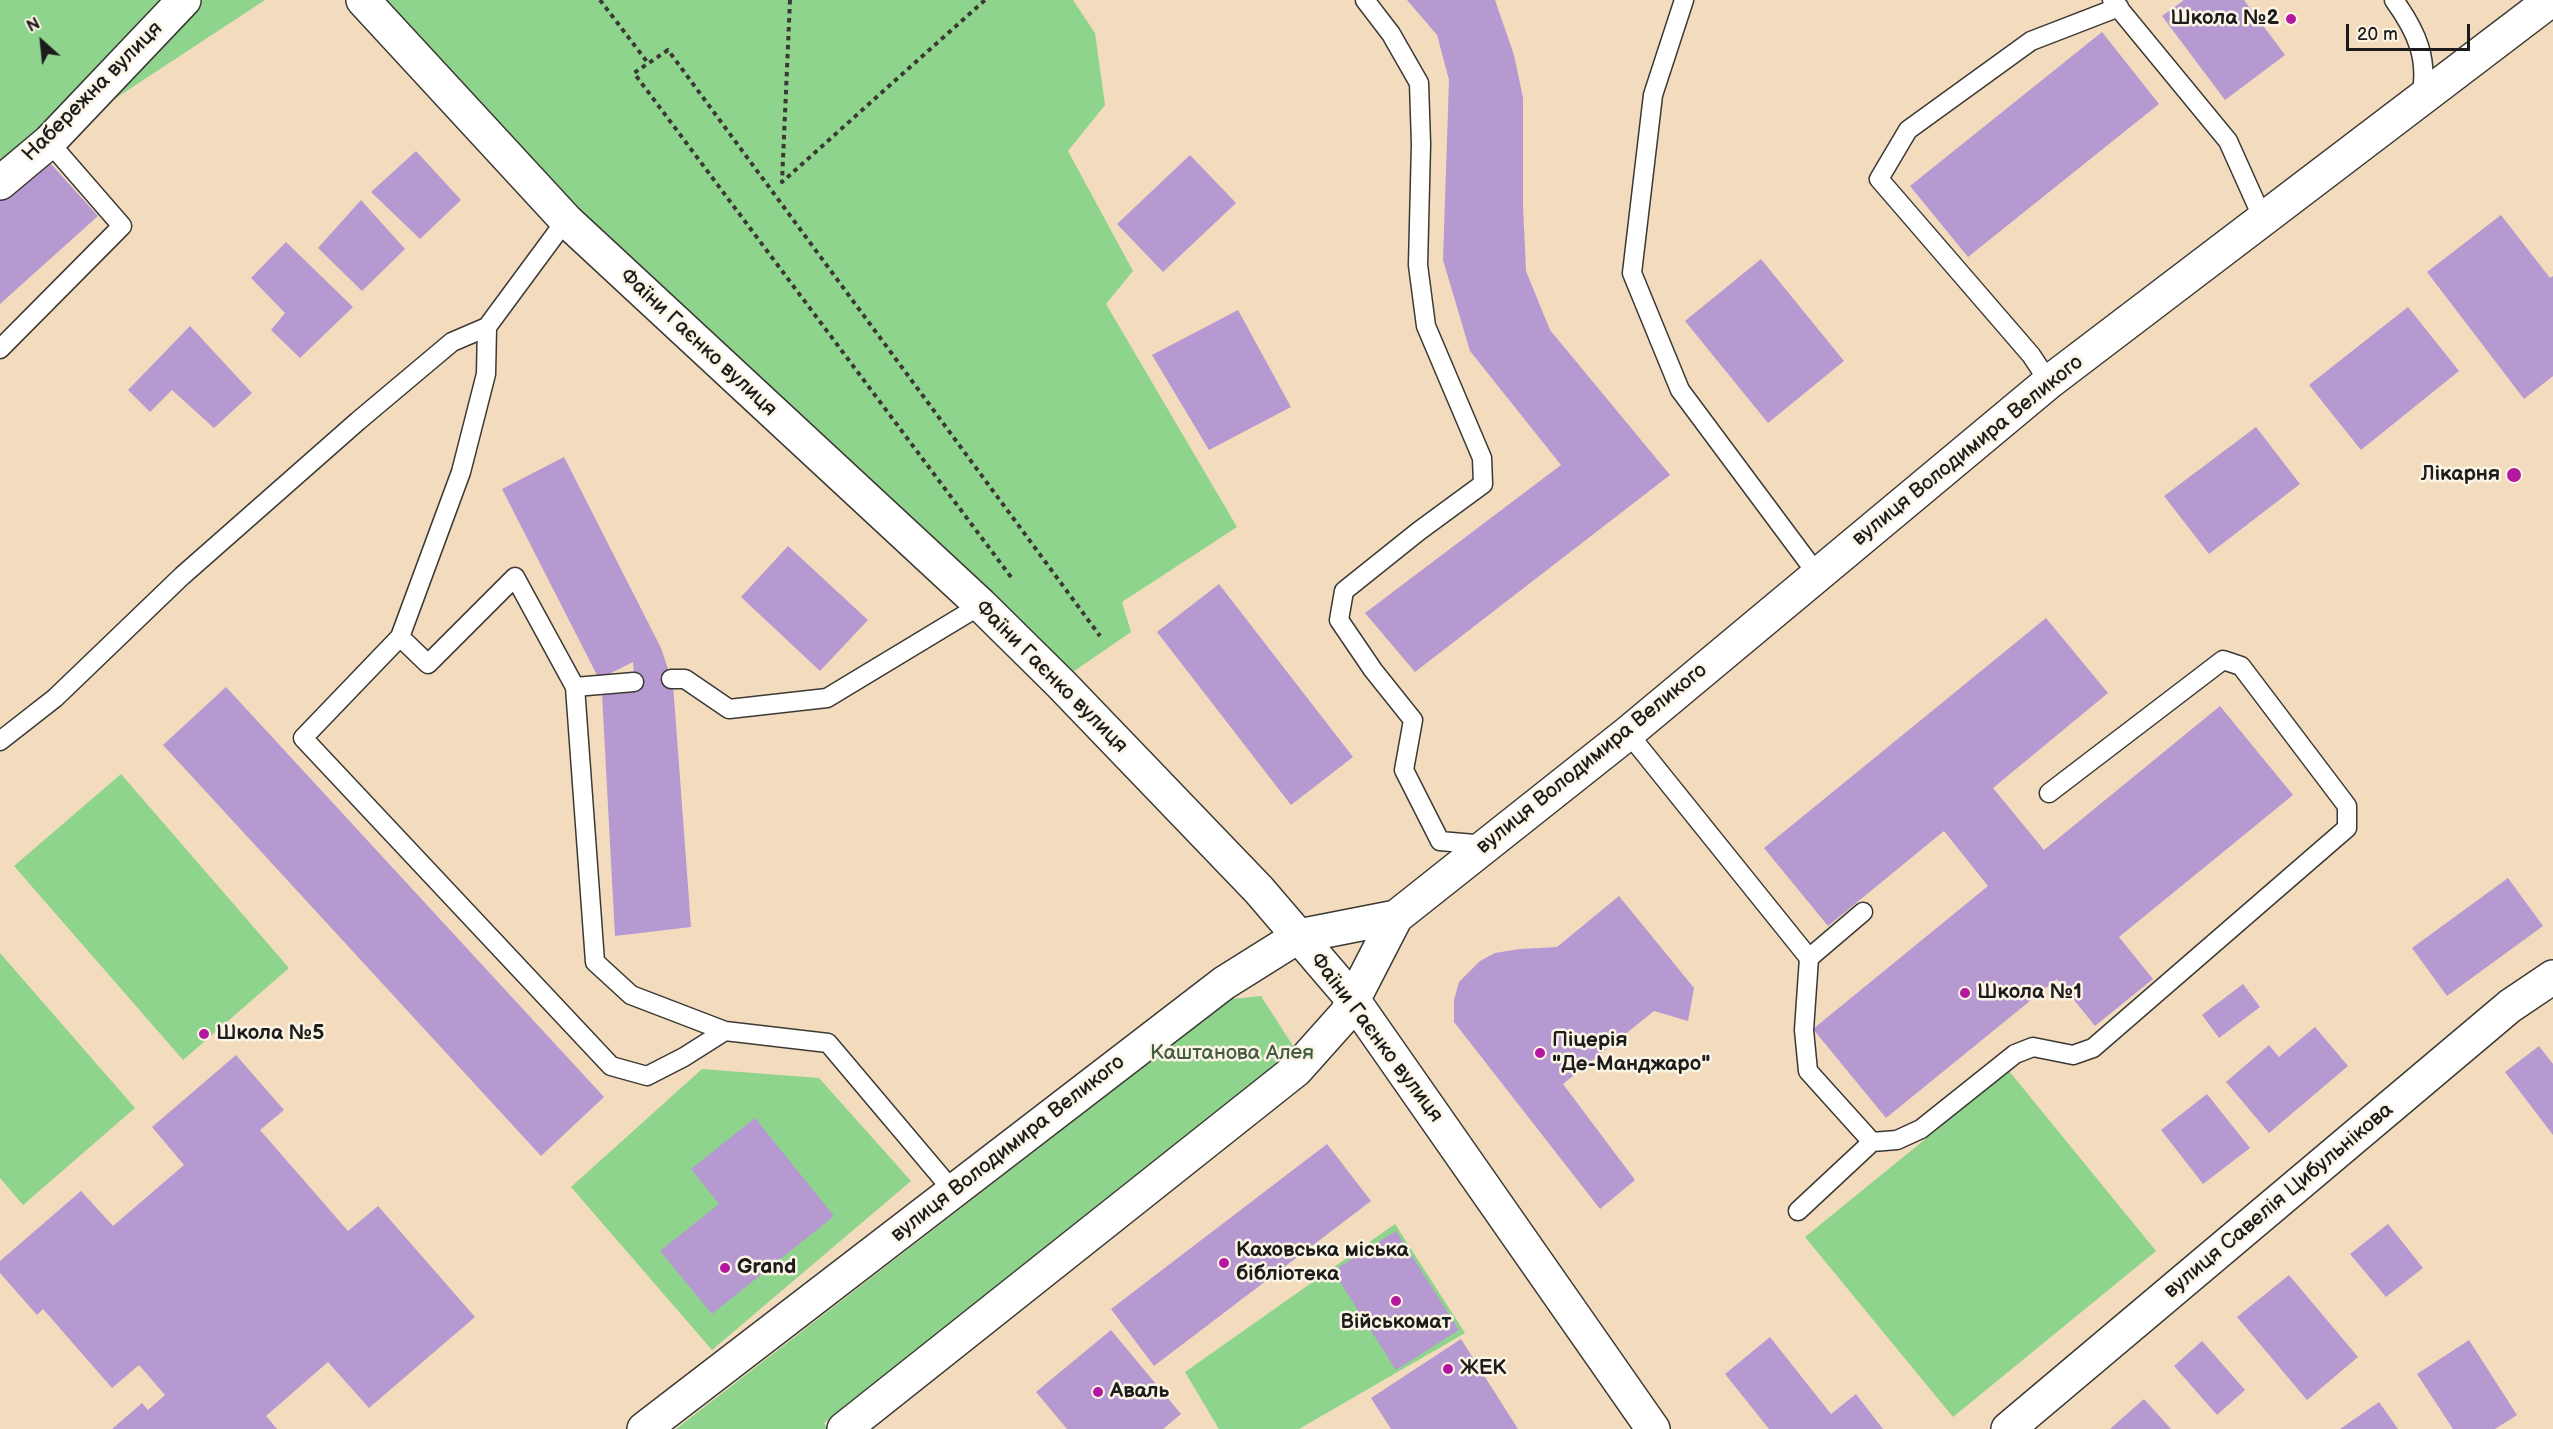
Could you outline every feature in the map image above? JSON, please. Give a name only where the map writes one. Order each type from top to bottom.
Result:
[{"type":"street","name":"Набережна вулиця","points":[[0,183],[49,142],[184,0]]},
{"type":"street","name":"Фаїни Гаєнко вулиця","points":[[363,0],[566,220],[981,605],[1070,693],[1243,873],[1354,1001],[1653,1429]]},
{"type":"street","name":"вулиця Володимира Великого","points":[[844,1429],[1296,1070],[1347,1014],[1396,916],[1628,733],[2049,382],[2551,0]]},
{"type":"street","name":"вулиця Володимира Великого","points":[[644,1429],[1224,983],[1299,936],[1396,916]]},
{"type":"street","name":"вулиця Савелія Цибульнікова","points":[[2008,1429],[2510,1006],[2553,977]]},
{"type":"lane","points":[[1365,0],[1391,34],[1419,82],[1421,144],[1418,265],[1426,326],[1482,459],[1483,484],[1344,591],[1339,620],[1373,670],[1413,720],[1404,770],[1440,841],[1486,845]]},
{"type":"lane","points":[[1684,0],[1653,96],[1632,273],[1680,390],[1817,574]]},
{"type":"lane","points":[[2394,0],[2414,32],[2424,57],[2424,81],[2420,100]]},
{"type":"lane","points":[[2049,382],[2031,355],[1879,179],[1908,130],[2031,41],[2115,4],[2228,141],[2263,219]]},
{"type":"lane","points":[[0,349],[122,226],[49,142]]},
{"type":"lane","points":[[0,741],[55,698],[182,576],[358,421],[452,342],[487,327],[566,220]]},
{"type":"lane","points":[[487,327],[486,374],[461,472],[400,638],[303,738],[611,1066],[647,1076],[684,1057],[725,1031]]},
{"type":"lane","points":[[400,638],[428,664],[515,578],[575,687],[594,962],[631,995],[725,1031],[828,1043],[953,1191]]},
{"type":"lane","points":[[671,679],[685,679],[729,709],[827,698],[981,605]]},
{"type":"lane","points":[[1798,1211],[1872,1142],[1897,1140],[1922,1129],[2015,1054],[2033,1047],[2073,1054],[2092,1048],[2347,828],[2346,806],[2241,666],[2223,660],[2049,793]]},
{"type":"lane","points":[[575,687],[634,682]]},
{"type":"lane","points":[[1628,733],[1809,958],[1804,1030],[1808,1071],[1872,1142]]},
{"type":"lane","points":[[1809,958],[1863,912]]},
{"type":"path","points":[[600,0],[648,63]]},
{"type":"path","points":[[790,0],[782,182],[985,0]]},
{"type":"path","points":[[1016,584],[634,73],[668,50],[1100,636]]},
{"type":"green space","points":[[0,0],[265,0],[49,142],[0,183]]},
{"type":"green space","points":[[382,0],[1073,0],[1095,33],[1105,105],[1068,151],[1133,271],[1106,304],[1237,527],[1122,602],[1131,632],[1064,678],[556,195]]},
{"type":"green space","points":[[121,774],[289,968],[183,1060],[14,866]]},
{"type":"green space","points":[[0,953],[135,1108],[23,1205],[0,1178]]},
{"type":"green space","name":"Каштанова Алея","points":[[1261,996],[1293,1046],[1285,1069],[824,1423],[828,1429],[676,1429],[1231,999]]},
{"type":"green space","name":"Grand","points":[[702,1069],[819,1078],[911,1181],[712,1350],[571,1187]]},
{"type":"green space","points":[[2009,1071],[2156,1251],[1953,1417],[1805,1237]]},
{"type":"green space","points":[[1395,1224],[1465,1333],[1299,1429],[1219,1429],[1185,1372]]},
{"type":"building","points":[[1407,0],[1495,0],[1514,55],[1523,98],[1523,205],[1526,271],[1550,330],[1670,475],[1415,672],[1365,613],[1561,465],[1470,351],[1443,260],[1449,80],[1437,35]]},
{"type":"building","points":[[2184,0],[2244,0],[2285,55],[2225,100],[2162,16]]},
{"type":"building","points":[[2102,32],[2159,104],[1968,257],[1910,186]]},
{"type":"building","points":[[416,151],[461,200],[420,239],[371,192]]},
{"type":"building","points":[[43,155],[98,216],[0,304],[0,194]]},
{"type":"building","points":[[1190,155],[1236,203],[1163,272],[1117,224]]},
{"type":"building","points":[[361,200],[405,249],[362,291],[318,248]]},
{"type":"building","points":[[2501,215],[2550,278],[2553,276],[2553,376],[2524,399],[2427,272]]},
{"type":"building","points":[[286,242],[353,307],[300,358],[271,330],[285,313],[251,278]]},
{"type":"building","points":[[1761,259],[1844,361],[1768,423],[1685,321]]},
{"type":"building","points":[[2408,307],[2459,371],[2361,450],[2309,385]]},
{"type":"building","points":[[1238,310],[1291,407],[1209,450],[1152,355]]},
{"type":"building","points":[[190,326],[252,393],[214,428],[172,390],[150,412],[128,390]]},
{"type":"building","points":[[2256,427],[2300,484],[2209,554],[2164,496]]},
{"type":"building","points":[[564,457],[661,648],[673,684],[691,927],[615,936],[602,694],[635,689],[633,662],[599,679],[502,489]]},
{"type":"building","points":[[788,546],[868,620],[820,671],[741,597]]},
{"type":"building","points":[[1219,584],[1353,757],[1291,805],[1157,632]]},
{"type":"building","points":[[2046,618],[2108,693],[1993,788],[2044,850],[2220,706],[2293,795],[2119,937],[2153,979],[2095,1026],[2057,979],[1886,1118],[1813,1029],[1988,886],[1944,831],[1828,926],[1764,848]]},
{"type":"building","points":[[226,687],[604,1097],[541,1156],[163,745]]},
{"type":"building","points":[[2508,878],[2543,926],[2447,996],[2412,948]]},
{"type":"building","name":"Піцерія \"Де-Манджаро\"","points":[[1619,896],[1694,988],[1688,1021],[1654,1011],[1563,1084],[1635,1180],[1600,1209],[1454,1022],[1454,1000],[1459,982],[1480,961],[1495,953],[1557,947]]},
{"type":"building","points":[[2243,984],[2260,1007],[2219,1038],[2202,1015]]},
{"type":"building","points":[[2315,1027],[2348,1066],[2269,1133],[2226,1082],[2269,1045],[2279,1057]]},
{"type":"building","points":[[2539,1046],[2553,1064],[2553,1135],[2505,1072]]},
{"type":"building","points":[[236,1055],[284,1110],[260,1130],[348,1231],[378,1206],[475,1317],[369,1408],[328,1362],[266,1416],[277,1429],[112,1429],[142,1403],[148,1410],[165,1395],[139,1365],[112,1388],[43,1309],[37,1315],[0,1273],[0,1261],[81,1191],[113,1226],[184,1165],[152,1127]]},
{"type":"building","points":[[2207,1094],[2250,1148],[2203,1184],[2161,1130]]},
{"type":"building","points":[[755,1118],[834,1216],[712,1314],[660,1251],[719,1204],[691,1169]]},
{"type":"building","points":[[1327,1144],[1371,1201],[1154,1366],[1111,1309]]},
{"type":"building","points":[[2388,1224],[2423,1268],[2386,1297],[2350,1254]]},
{"type":"building","name":"Військомат","points":[[1396,1231],[1459,1330],[1396,1370],[1333,1271]]},
{"type":"building","points":[[2289,1275],[2358,1357],[2307,1400],[2237,1317]]},
{"type":"building","points":[[1111,1330],[1181,1414],[1163,1429],[1067,1429],[1036,1392]]},
{"type":"building","points":[[1770,1337],[1831,1414],[1856,1394],[1883,1429],[1769,1429],[1725,1374]]},
{"type":"building","name":"ЖЕК","points":[[1461,1339],[1518,1429],[1391,1429],[1371,1398]]},
{"type":"building","points":[[2469,1340],[2517,1415],[2495,1429],[2453,1429],[2417,1374]]},
{"type":"building","points":[[2202,1341],[2245,1390],[2217,1415],[2174,1366]]},
{"type":"building","points":[[2144,1399],[2171,1429],[2110,1429]]},
{"type":"building","points":[[2379,1402],[2398,1429],[2340,1429]]},
{"type":"place","name":"Школа №2","points":[[2291,19]]},
{"type":"place","name":"Лікарня","points":[[2514,475]]},
{"type":"place","name":"Школа №1","points":[[1965,993]]},
{"type":"place","name":"Школа №5","points":[[204,1034]]},
{"type":"place","name":"Піцерія \"Де-Манджаро\"","points":[[1540,1053]]},
{"type":"place","name":"Каховська міська бібліотека","points":[[1224,1263]]},
{"type":"place","name":"Grand","points":[[725,1268]]},
{"type":"place","name":"Військомат","points":[[1396,1301]]},
{"type":"place","name":"ЖЕК","points":[[1448,1369]]},
{"type":"place","name":"Аваль","points":[[1098,1392]]}]
